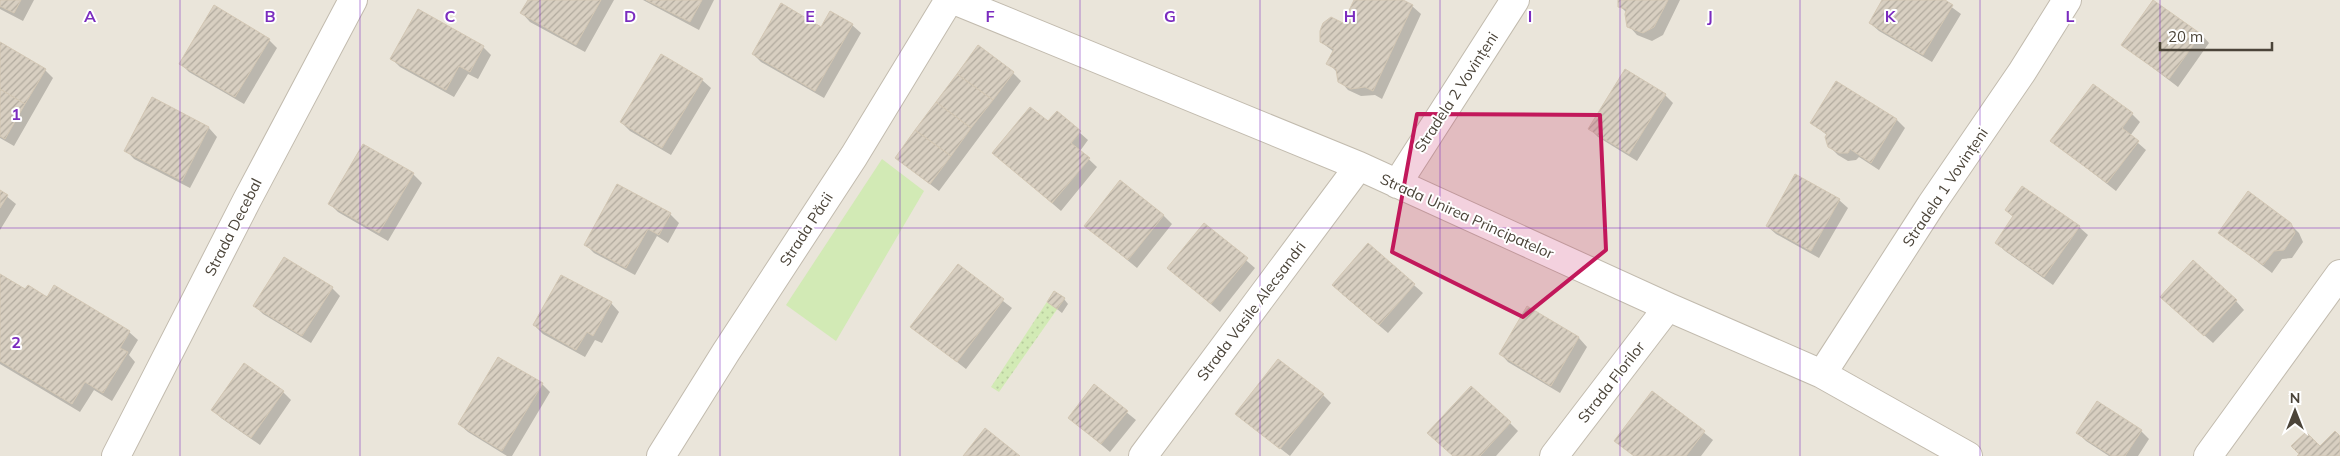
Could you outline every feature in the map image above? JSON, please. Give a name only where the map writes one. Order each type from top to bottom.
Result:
[{"type":"street","name":"Strada Decebal","points":[[116,456],[247,200],[354,0]]},
{"type":"street","name":"Strada Păcii","points":[[661,456],[726,352],[854,156],[949,0]]},
{"type":"street","name":"Strada Unirea Principatelor","points":[[954,0],[1359,166],[1668,307],[1822,374],[1968,456]]},
{"type":"street","name":"Stradela 2 Vovințeni","points":[[1397,184],[1515,0]]},
{"type":"street","name":"Stradela 1 Vovințeni","points":[[1822,374],[1931,204],[2022,72],[2067,0]]},
{"type":"street","name":"Strada Vasile Alecsandri","points":[[1143,456],[1359,166]]},
{"type":"street","points":[[2208,456],[2340,274]]},
{"type":"street","name":"Strada Florilor","points":[[1554,456],[1668,307]]},
{"type":"highlighted area","points":[[1417,114],[1600,115],[1606,250],[1523,317],[1392,252]]},
{"type":"shaded area","points":[[0,0],[2340,0],[2340,456],[0,456]]},
{"type":"green space","points":[[882,159],[924,191],[836,341],[786,305]]},
{"type":"green space","points":[[1054,291],[1065,298],[999,392],[991,387]]},
{"type":"building","points":[[0,0],[21,0],[14,13],[0,6]]},
{"type":"building","points":[[528,0],[601,0],[576,45],[520,13]]},
{"type":"building","points":[[646,0],[702,0],[690,22]]},
{"type":"building","points":[[1354,0],[1403,0],[1413,5],[1373,91],[1365,87],[1351,89],[1338,82],[1336,69],[1326,64],[1334,49],[1320,42],[1320,31],[1323,23],[1331,17],[1343,23]]},
{"type":"building","points":[[1618,0],[1668,0],[1654,27],[1643,33],[1627,27],[1625,14],[1627,9],[1618,7]]},
{"type":"building","points":[[1882,0],[1945,0],[1953,5],[1923,55],[1869,23]]},
{"type":"building","points":[[2153,0],[2201,34],[2169,79],[2121,45]]},
{"type":"building","points":[[781,3],[821,27],[830,11],[853,24],[815,91],[752,54]]},
{"type":"building","points":[[214,5],[270,39],[235,97],[179,64]]},
{"type":"building","points":[[418,9],[484,46],[470,72],[459,66],[446,90],[390,59]]},
{"type":"building","points":[[0,42],[46,69],[25,104],[0,89]]},
{"type":"building","points":[[978,45],[1014,72],[993,100],[957,74]]},
{"type":"building","points":[[661,54],[703,79],[662,148],[620,122]]},
{"type":"building","points":[[1625,69],[1666,94],[1629,154],[1588,129]]},
{"type":"building","points":[[957,74],[993,100],[971,128],[936,102]]},
{"type":"building","points":[[1836,81],[1897,119],[1871,163],[1850,149],[1848,153],[1839,153],[1828,147],[1825,137],[1827,134],[1810,123]]},
{"type":"building","points":[[2093,84],[2133,113],[2122,128],[2139,141],[2107,183],[2050,141]]},
{"type":"building","points":[[0,89],[25,104],[5,139],[0,136]]},
{"type":"building","points":[[152,97],[209,127],[182,181],[124,151]]},
{"type":"building","points":[[936,102],[971,128],[951,156],[915,130]]},
{"type":"building","points":[[1030,107],[1048,121],[1057,111],[1081,131],[1071,143],[1090,158],[1052,203],[992,153]]},
{"type":"building","points":[[915,130],[951,156],[930,184],[895,158]]},
{"type":"building","points":[[363,144],[414,173],[379,233],[328,204]]},
{"type":"building","points":[[1795,174],[1840,199],[1811,251],[1766,226]]},
{"type":"building","points":[[1120,180],[1164,215],[1128,260],[1084,226]]},
{"type":"building","points":[[617,184],[671,213],[659,235],[648,229],[626,268],[584,245]]},
{"type":"building","points":[[2022,186],[2080,226],[2044,277],[1995,243],[2013,216],[2005,210]]},
{"type":"building","points":[[0,190],[8,195],[0,208]]},
{"type":"building","points":[[2248,191],[2291,223],[2295,233],[2284,250],[2274,251],[2263,265],[2218,233]]},
{"type":"building","points":[[1204,223],[1248,258],[1211,304],[1167,268]]},
{"type":"building","points":[[1368,243],[1415,284],[1379,325],[1332,285]]},
{"type":"building","points":[[284,257],[333,287],[302,336],[253,306]]},
{"type":"building","points":[[2193,260],[2237,300],[2204,336],[2160,297]]},
{"type":"building","points":[[958,264],[1004,299],[957,362],[910,327]]},
{"type":"building","points":[[0,274],[25,289],[28,285],[47,297],[54,285],[130,331],[120,348],[128,352],[103,393],[85,382],[72,404],[0,361]]},
{"type":"building","points":[[561,275],[612,302],[593,336],[587,332],[576,350],[533,325]]},
{"type":"building","points":[[1054,291],[1065,298],[1057,309],[1047,302]]},
{"type":"building","points":[[1527,306],[1579,337],[1551,386],[1499,354]]},
{"type":"building","points":[[498,357],[543,383],[502,451],[458,424]]},
{"type":"building","points":[[1278,359],[1324,394],[1280,449],[1235,414]]},
{"type":"building","points":[[244,363],[284,391],[251,438],[211,410]]},
{"type":"building","points":[[1094,384],[1128,411],[1101,444],[1068,418]]},
{"type":"building","points":[[1471,386],[1511,422],[1480,456],[1453,456],[1427,433]]},
{"type":"building","points":[[1652,391],[1705,431],[1686,456],[1634,456],[1614,441]]},
{"type":"building","points":[[2097,401],[2142,430],[2125,456],[2112,456],[2076,433]]},
{"type":"building","points":[[985,428],[1020,456],[963,456]]},
{"type":"building","points":[[2335,431],[2340,436],[2340,456],[2297,456],[2299,454],[2291,446],[2306,432],[2320,446]]}]
